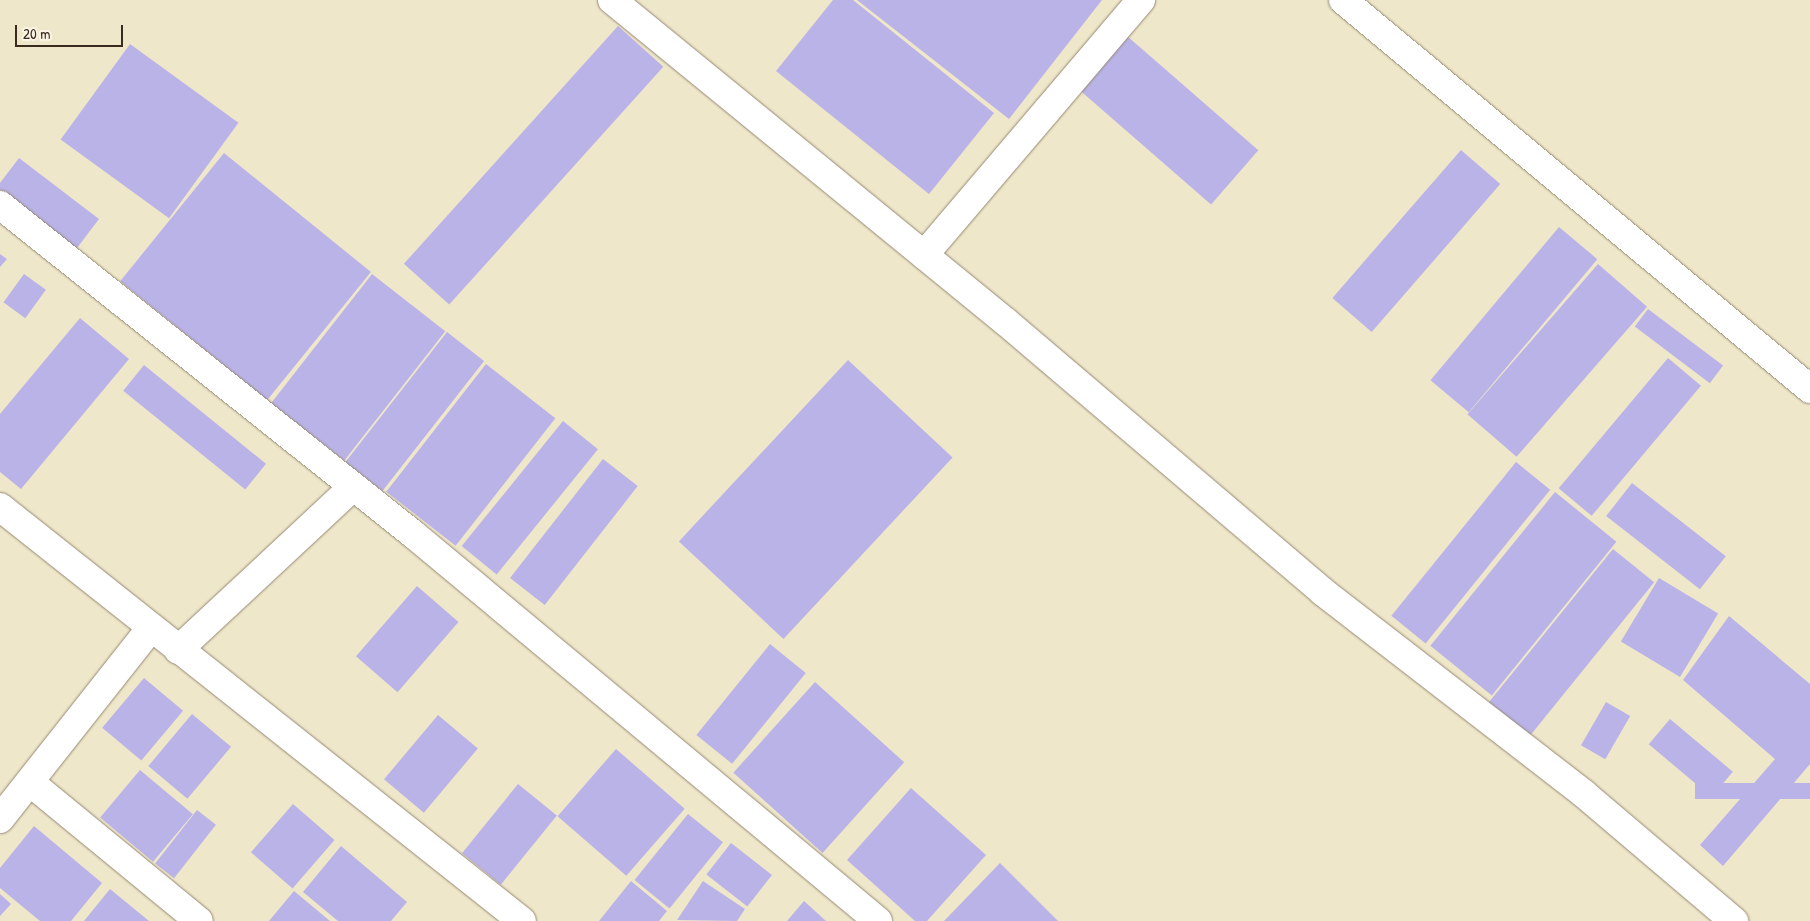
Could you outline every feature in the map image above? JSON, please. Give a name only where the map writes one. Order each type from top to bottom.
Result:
[{"type":"street","points":[[612,0],[924,255],[1323,592],[1584,794],[1734,921]]},
{"type":"street","points":[[924,255],[1141,0]]},
{"type":"street","points":[[1342,0],[1810,389]]},
{"type":"street","points":[[0,205],[353,487],[878,921]]},
{"type":"street","points":[[178,650],[353,487]]},
{"type":"street","points":[[0,507],[522,921]]},
{"type":"street","points":[[0,819],[31,783],[151,628]]},
{"type":"street","points":[[31,783],[199,921]]},
{"type":"building","points":[[833,0],[853,0],[994,113],[929,194],[776,71]]},
{"type":"building","points":[[857,0],[1102,0],[1009,119]]},
{"type":"building","points":[[618,26],[663,67],[449,305],[404,264]]},
{"type":"building","points":[[1127,36],[1258,150],[1211,204],[1080,90]]},
{"type":"building","points":[[130,44],[238,123],[169,218],[61,139]]},
{"type":"building","points":[[1461,150],[1500,184],[1372,332],[1332,298]]},
{"type":"building","points":[[224,153],[371,272],[267,400],[120,281]]},
{"type":"building","points":[[19,158],[99,219],[74,252],[0,196],[0,183]]},
{"type":"building","points":[[1559,227],[1597,259],[1469,412],[1430,380]]},
{"type":"building","points":[[0,254],[7,259],[0,267]]},
{"type":"building","points":[[1598,264],[1647,307],[1517,457],[1467,414]]},
{"type":"building","points":[[24,274],[46,290],[25,318],[3,302]]},
{"type":"building","points":[[372,274],[445,331],[344,460],[271,403]]},
{"type":"building","points":[[1648,309],[1723,366],[1710,383],[1635,327]]},
{"type":"building","points":[[80,318],[129,359],[21,489],[0,472],[0,414]]},
{"type":"building","points":[[447,332],[484,361],[382,491],[345,462]]},
{"type":"building","points":[[1668,358],[1701,386],[1592,516],[1559,488]]},
{"type":"building","points":[[848,360],[953,458],[783,639],[679,541]]},
{"type":"building","points":[[486,364],[555,418],[456,546],[386,492]]},
{"type":"building","points":[[144,365],[266,464],[245,489],[123,391]]},
{"type":"building","points":[[563,421],[598,449],[497,574],[462,546]]},
{"type":"building","points":[[603,459],[638,486],[545,605],[510,578]]},
{"type":"building","points":[[1516,462],[1550,490],[1426,644],[1391,616]]},
{"type":"building","points":[[1632,483],[1726,556],[1700,589],[1606,516]]},
{"type":"building","points":[[1555,492],[1616,542],[1492,696],[1430,646]]},
{"type":"building","points":[[1613,549],[1654,582],[1530,736],[1488,703]]},
{"type":"building","points":[[1659,578],[1718,614],[1680,677],[1621,641]]},
{"type":"building","points":[[417,586],[459,622],[397,692],[356,656]]},
{"type":"building","points":[[1729,616],[1810,684],[1810,764],[1723,866],[1700,845],[1775,759],[1683,680]]},
{"type":"building","points":[[770,644],[806,673],[732,764],[696,735]]},
{"type":"building","points":[[144,678],[183,711],[141,761],[102,728]]},
{"type":"building","points":[[815,682],[904,762],[823,853],[733,773]]},
{"type":"building","points":[[1606,702],[1630,716],[1605,759],[1581,745]]},
{"type":"building","points":[[192,714],[231,747],[187,799],[148,766]]},
{"type":"building","points":[[438,715],[478,748],[424,813],[384,779]]},
{"type":"building","points":[[1670,719],[1733,772],[1712,797],[1649,744]]},
{"type":"building","points":[[616,749],[685,809],[626,876],[558,816]]},
{"type":"building","points":[[140,770],[193,814],[153,862],[100,817]]},
{"type":"building","points":[[1695,783],[1810,783],[1810,799],[1695,799]]},
{"type":"building","points":[[518,784],[557,815],[501,885],[462,853]]},
{"type":"building","points":[[911,788],[986,855],[927,921],[915,921],[847,860]]},
{"type":"building","points":[[293,804],[335,840],[293,888],[251,852]]},
{"type":"building","points":[[197,810],[216,825],[174,878],[155,864]]},
{"type":"building","points":[[688,814],[723,842],[669,908],[635,880]]},
{"type":"building","points":[[34,826],[102,883],[71,921],[40,921],[0,888],[0,868]]},
{"type":"building","points":[[731,843],[772,875],[747,907],[706,875]]},
{"type":"building","points":[[341,846],[407,902],[391,921],[338,921],[303,892]]},
{"type":"building","points":[[1000,863],[1058,921],[944,921]]},
{"type":"building","points":[[631,881],[667,911],[659,921],[599,921]]},
{"type":"building","points":[[703,881],[745,909],[737,921],[677,920]]},
{"type":"building","points":[[110,889],[149,921],[84,921]]},
{"type":"building","points":[[294,891],[330,921],[269,921]]},
{"type":"building","points":[[0,894],[11,904],[0,916]]},
{"type":"building","points":[[804,901],[826,921],[787,921]]}]
